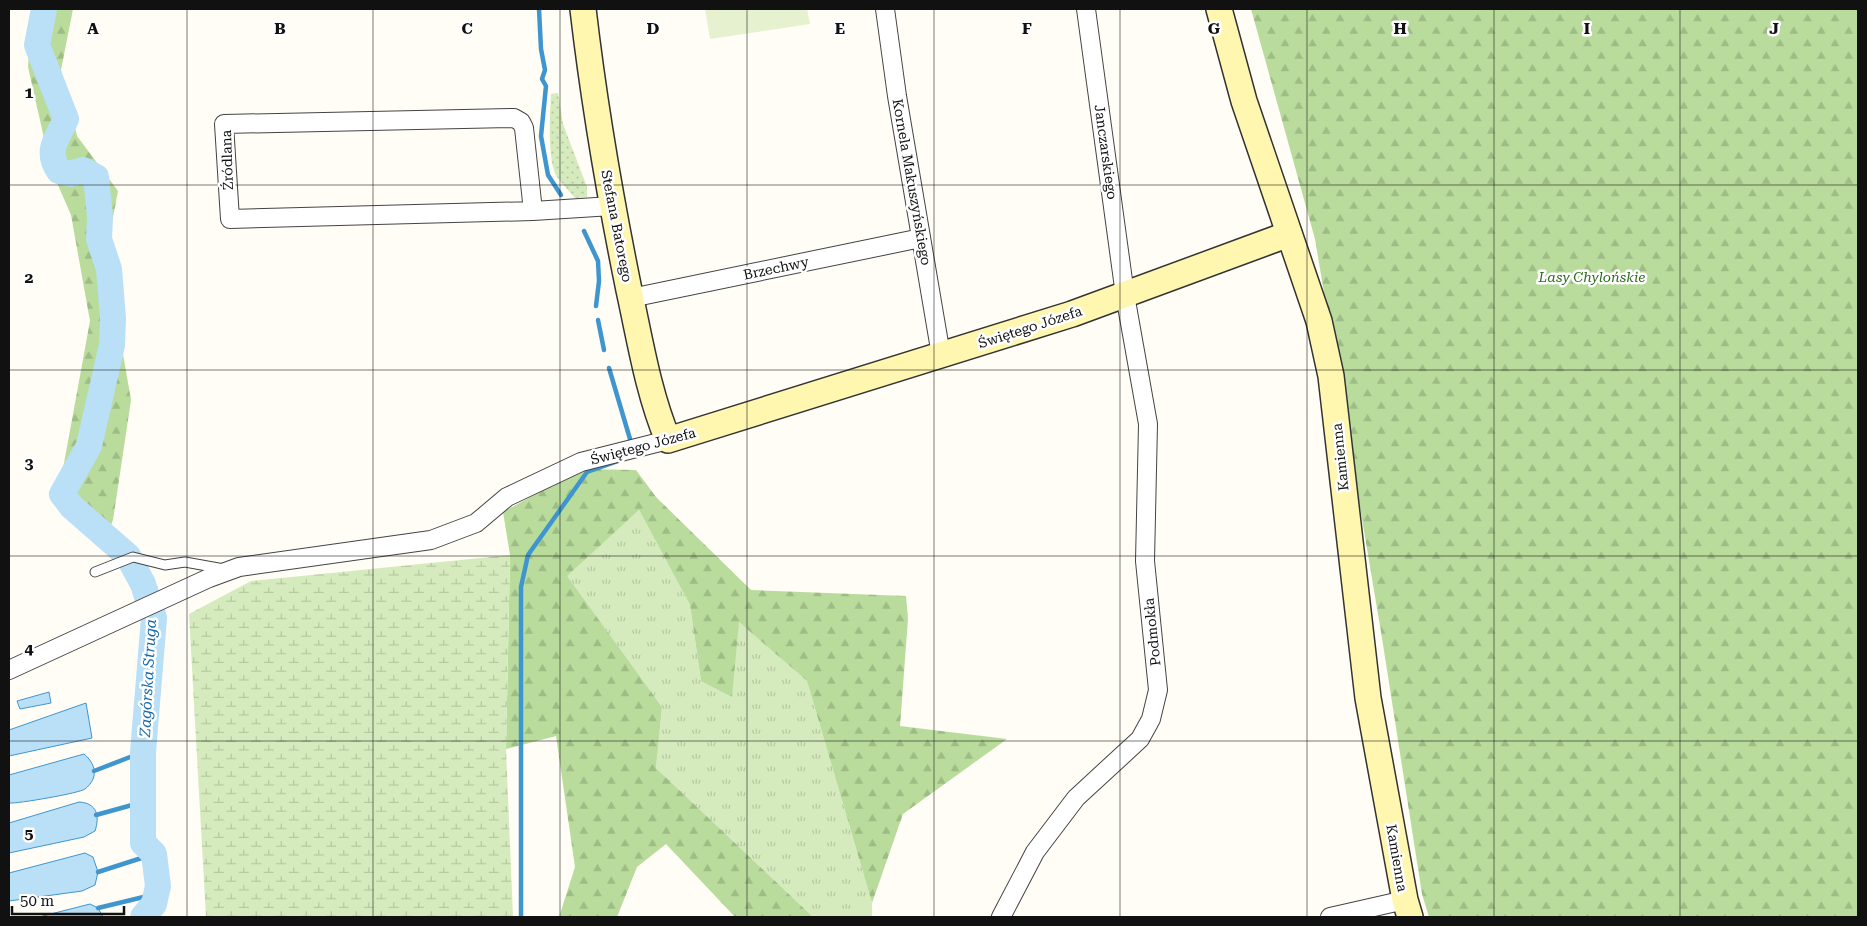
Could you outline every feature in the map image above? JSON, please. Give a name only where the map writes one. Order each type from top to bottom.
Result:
[{"type":"street","name":"Stefana Batorego","points":[[583,9],[589,67],[612,206],[656,408],[668,440]]},
{"type":"street","name":"Kornela Makuszyńskiego","points":[[885,9],[897,96],[941,355]]},
{"type":"street","name":"Janczarskiego","points":[[1086,9],[1125,295]]},
{"type":"street","name":"Kamienna","points":[[1219,9],[1244,101],[1320,321],[1331,376],[1368,698],[1408,909]]},
{"type":"street","name":"Źródlana","points":[[533,210],[524,128],[521,122],[514,118],[224,124],[230,219],[533,210],[612,206]]},
{"type":"street","name":"Świętego Józefa","points":[[9,670],[168,596],[232,570],[263,563],[431,540],[476,523],[507,497],[581,462],[668,440],[1072,314],[1289,234]]},
{"type":"street","name":"Brzechwy","points":[[631,298],[921,238]]},
{"type":"street","name":"Podmokła","points":[[1001,917],[1035,852],[1076,798],[1140,739],[1151,719],[1158,690],[1145,561],[1148,424],[1125,295]]},
{"type":"street","points":[[1330,917],[1408,909]]},
{"type":"lane","points":[[95,572],[128,558],[165,564],[185,562],[232,570]]},
{"type":"green space","points":[[32,9],[73,9],[61,70],[77,136],[118,191],[109,238],[121,293],[115,308],[131,400],[113,520],[109,530],[58,496],[90,321],[71,215],[51,169],[28,67]]},
{"type":"green space","points":[[705,9],[807,9],[810,24],[710,39]]},
{"type":"green space","name":"Lasy Chylońskie","points":[[1251,9],[1858,9],[1858,917],[1429,917],[1422,894],[1382,638],[1315,239]]},
{"type":"green space","points":[[558,93],[563,124],[587,187],[587,197],[575,198],[557,177],[554,170],[550,149],[550,113],[551,94]]},
{"type":"green space","points":[[582,469],[636,470],[656,497],[751,590],[906,596],[908,619],[900,726],[1007,739],[903,814],[872,903],[807,681],[739,622],[732,697],[701,681],[690,605],[639,510],[567,576],[662,707],[656,768],[813,917],[735,917],[666,844],[637,867],[617,917],[559,917],[575,867],[556,736],[506,749],[510,555],[503,512]]},
{"type":"green space","points":[[639,510],[690,605],[701,681],[738,621],[807,681],[872,903],[872,917],[813,917],[656,768],[662,707],[566,576]]},
{"type":"green space","points":[[510,555],[506,749],[513,917],[206,917],[189,614],[251,581]]},
{"type":"water","points":[[49,692],[51,703],[20,709],[17,701]]},
{"type":"water","points":[[86,703],[92,738],[9,756],[9,730]]},
{"type":"water","points":[[84,754],[91,762],[94,771],[92,780],[85,789],[48,798],[9,803],[9,775]]},
{"type":"water","points":[[79,802],[90,805],[96,811],[95,831],[84,837],[9,853],[9,823]]},
{"type":"water","points":[[85,853],[93,857],[98,872],[95,885],[82,891],[9,901],[9,873]]},
{"type":"water","points":[[90,904],[98,908],[103,917],[39,917]]},
{"type":"waterway","name":"Zagórska Struga","points":[[44,9],[37,45],[66,119],[56,139],[53,157],[59,171],[70,174],[83,170],[96,177],[100,217],[99,239],[109,269],[113,318],[112,345],[89,446],[62,494],[72,507],[128,556],[143,584],[154,618],[143,752],[143,843],[154,854],[158,886],[154,904],[143,917]]},
{"type":"waterway","points":[[539,9],[541,49],[545,70],[542,79],[546,86],[541,136],[548,175],[561,195]]},
{"type":"waterway","points":[[584,231],[598,261],[599,281],[596,306]]},
{"type":"waterway","points":[[598,320],[604,350]]},
{"type":"waterway","points":[[609,368],[630,439]]},
{"type":"waterway","points":[[521,917],[521,587],[528,555],[587,472],[621,460]]},
{"type":"waterway","points":[[94,771],[143,752]]},
{"type":"waterway","points":[[96,815],[143,802]]},
{"type":"waterway","points":[[98,872],[154,854]]},
{"type":"waterway","points":[[98,908],[156,894]]}]
